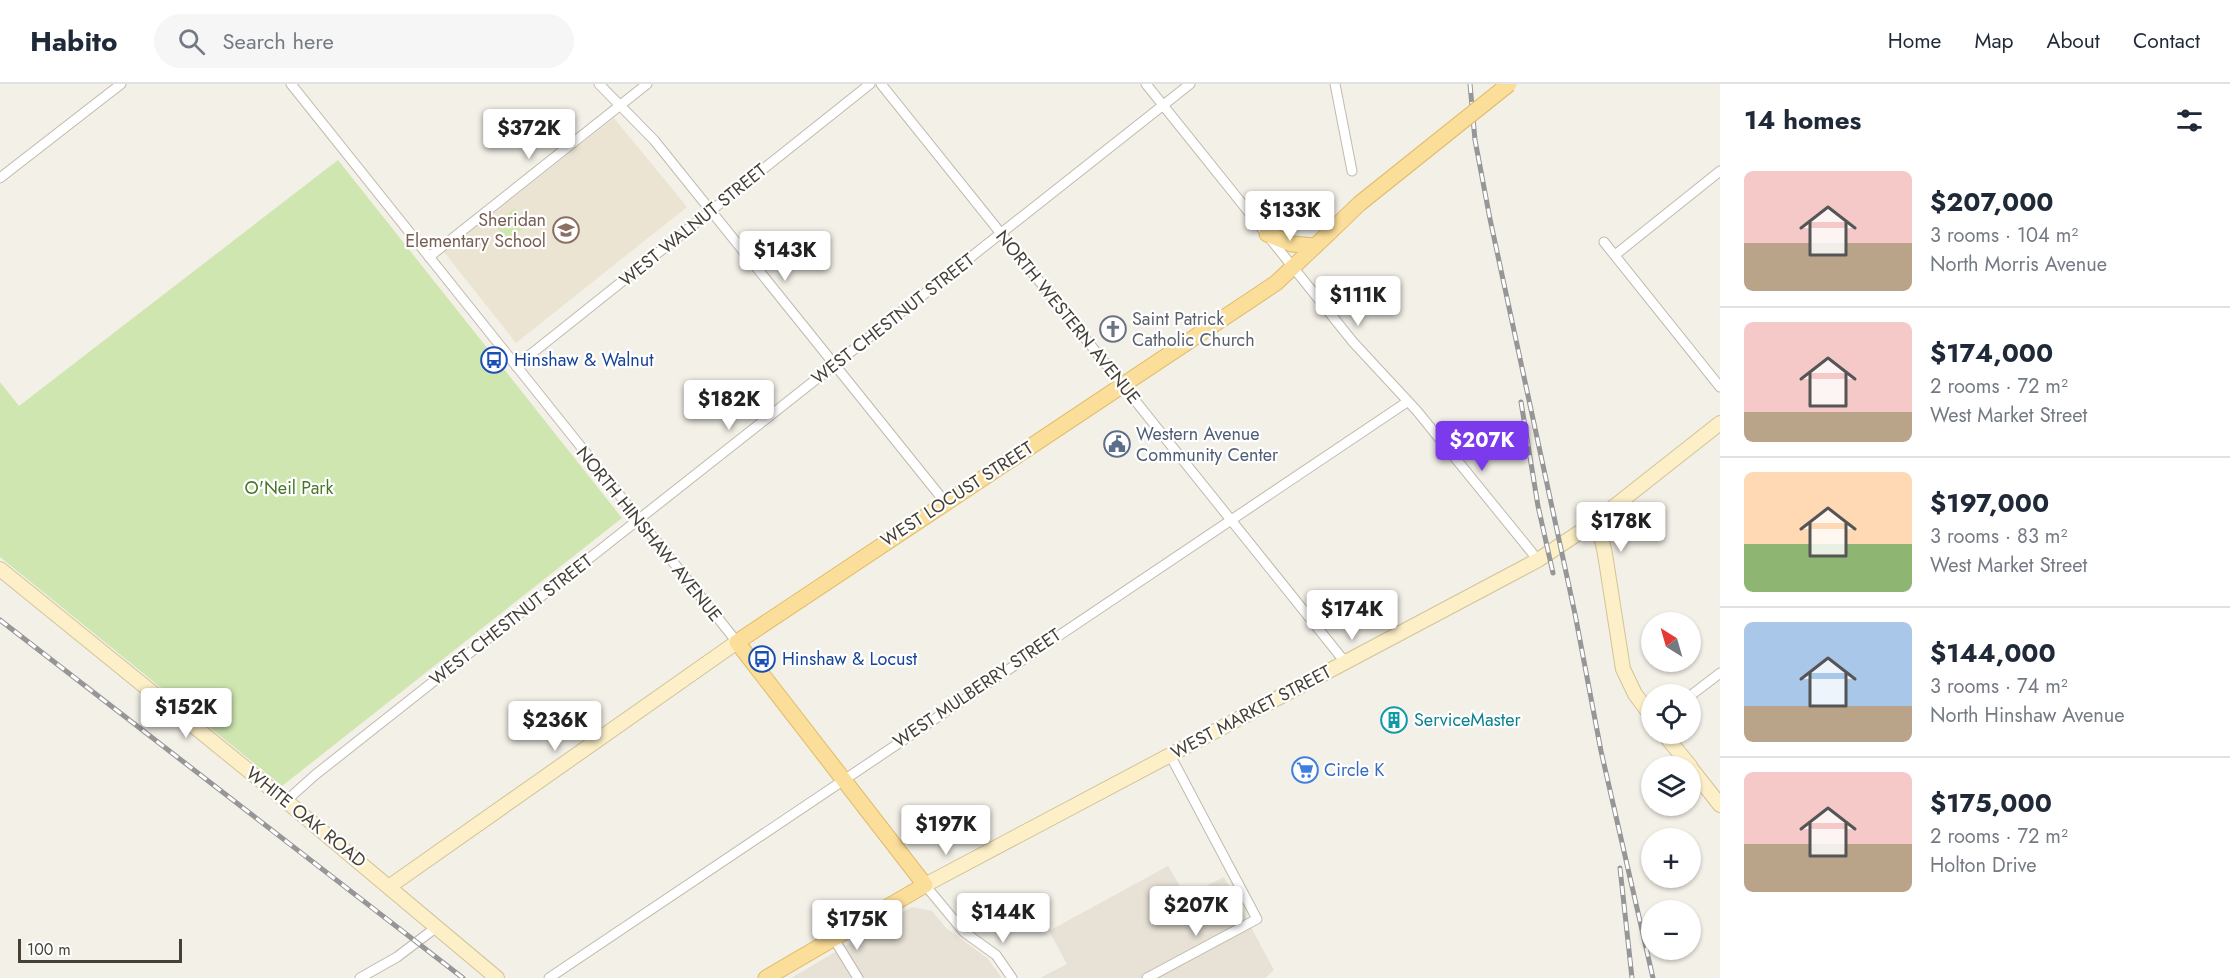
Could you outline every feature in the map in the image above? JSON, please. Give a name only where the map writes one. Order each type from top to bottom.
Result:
[{"type":"main road","name":"WEST LOCUST STREET","points":[[736,642],[1276,283],[1359,204],[1509,84]]},
{"type":"main road","points":[[1267,234],[1292,244],[1315,246]]},
{"type":"main road","name":"NORTH HINSHAW AVENUE","points":[[736,642],[925,885]]},
{"type":"main road","name":"WEST MARKET STREET","points":[[766,978],[925,885]]},
{"type":"street","points":[[0,178],[122,84]]},
{"type":"street","name":"NORTH HINSHAW AVENUE","points":[[291,84],[736,642]]},
{"type":"street","points":[[599,84],[654,140],[945,502]]},
{"type":"street","points":[[429,256],[647,84]]},
{"type":"street","name":"WEST WALNUT STREET","points":[[516,366],[870,84]]},
{"type":"street","name":"NORTH WESTERN AVENUE","points":[[881,84],[1345,662]]},
{"type":"street","points":[[1146,84],[1353,342],[1407,402],[1538,560]]},
{"type":"street","name":"WEST CHESTNUT STREET","points":[[286,801],[315,775],[1190,84]]},
{"type":"street","points":[[1335,84],[1352,171]]},
{"type":"street","points":[[1615,255],[1720,171]]},
{"type":"street","points":[[1604,243],[1720,387]]},
{"type":"street","name":"WEST MULBERRY STREET","points":[[549,978],[842,779],[1407,402]]},
{"type":"street","name":"WEST MARKET STREET","points":[[925,885],[1538,560],[1592,524],[1720,423]]},
{"type":"street","points":[[1592,524],[1602,540],[1605,554],[1623,669],[1641,702]]},
{"type":"street","name":"WHITE OAK ROAD","points":[[0,569],[390,886],[497,978]]},
{"type":"street","name":"WEST LOCUST STREET","points":[[390,886],[736,642]]},
{"type":"street","points":[[1701,688],[1720,673]]},
{"type":"street","points":[[1672,744],[1681,756]]},
{"type":"street","points":[[1147,978],[1257,920],[1170,755]]},
{"type":"street","points":[[1701,781],[1720,805]]},
{"type":"street","name":"NORTH HINSHAW AVENUE","points":[[925,885],[964,932],[996,955],[1012,978]]},
{"type":"street","points":[[360,978],[404,953],[438,926]]},
{"type":"street","points":[[834,939],[858,978]]},
{"type":"shaded area","name":"Sheridan Elementary School","points":[[614,118],[687,207],[516,343],[444,252]]},
{"type":"shaded area","points":[[1168,866],[1186,896],[1224,877],[1274,970],[1265,978],[1040,978],[1067,964],[1049,931]]},
{"type":"shaded area","points":[[912,907],[932,911],[946,928],[987,958],[1002,978],[791,978]]},
{"type":"green space","name":"O'Neil Park","points":[[338,160],[622,518],[282,786],[0,557],[0,382],[19,406]]},
{"type":"green space","points":[[514,209],[528,224],[507,241],[494,224]]},
{"type":"railway","points":[[1470,84],[1475,140],[1490,219],[1575,614],[1601,751],[1653,978]]},
{"type":"railway","points":[[1521,402],[1538,506],[1553,573]]},
{"type":"railway","points":[[0,620],[463,978]]},
{"type":"railway","points":[[1620,868],[1632,978]]},
{"type":"place","name":"Sheridan Elementary School","points":[[566,230]]},
{"type":"place","name":"Saint Patrick Catholic Church","points":[[1113,329]]},
{"type":"place","name":"Hinshaw & Walnut","points":[[494,360]]},
{"type":"place","name":"Western Avenue Community Center","points":[[1117,444]]},
{"type":"place","name":"Hinshaw & Locust","points":[[762,659]]},
{"type":"place","name":"ServiceMaster","points":[[1394,720]]},
{"type":"place","name":"Circle K","points":[[1305,770]]}]
